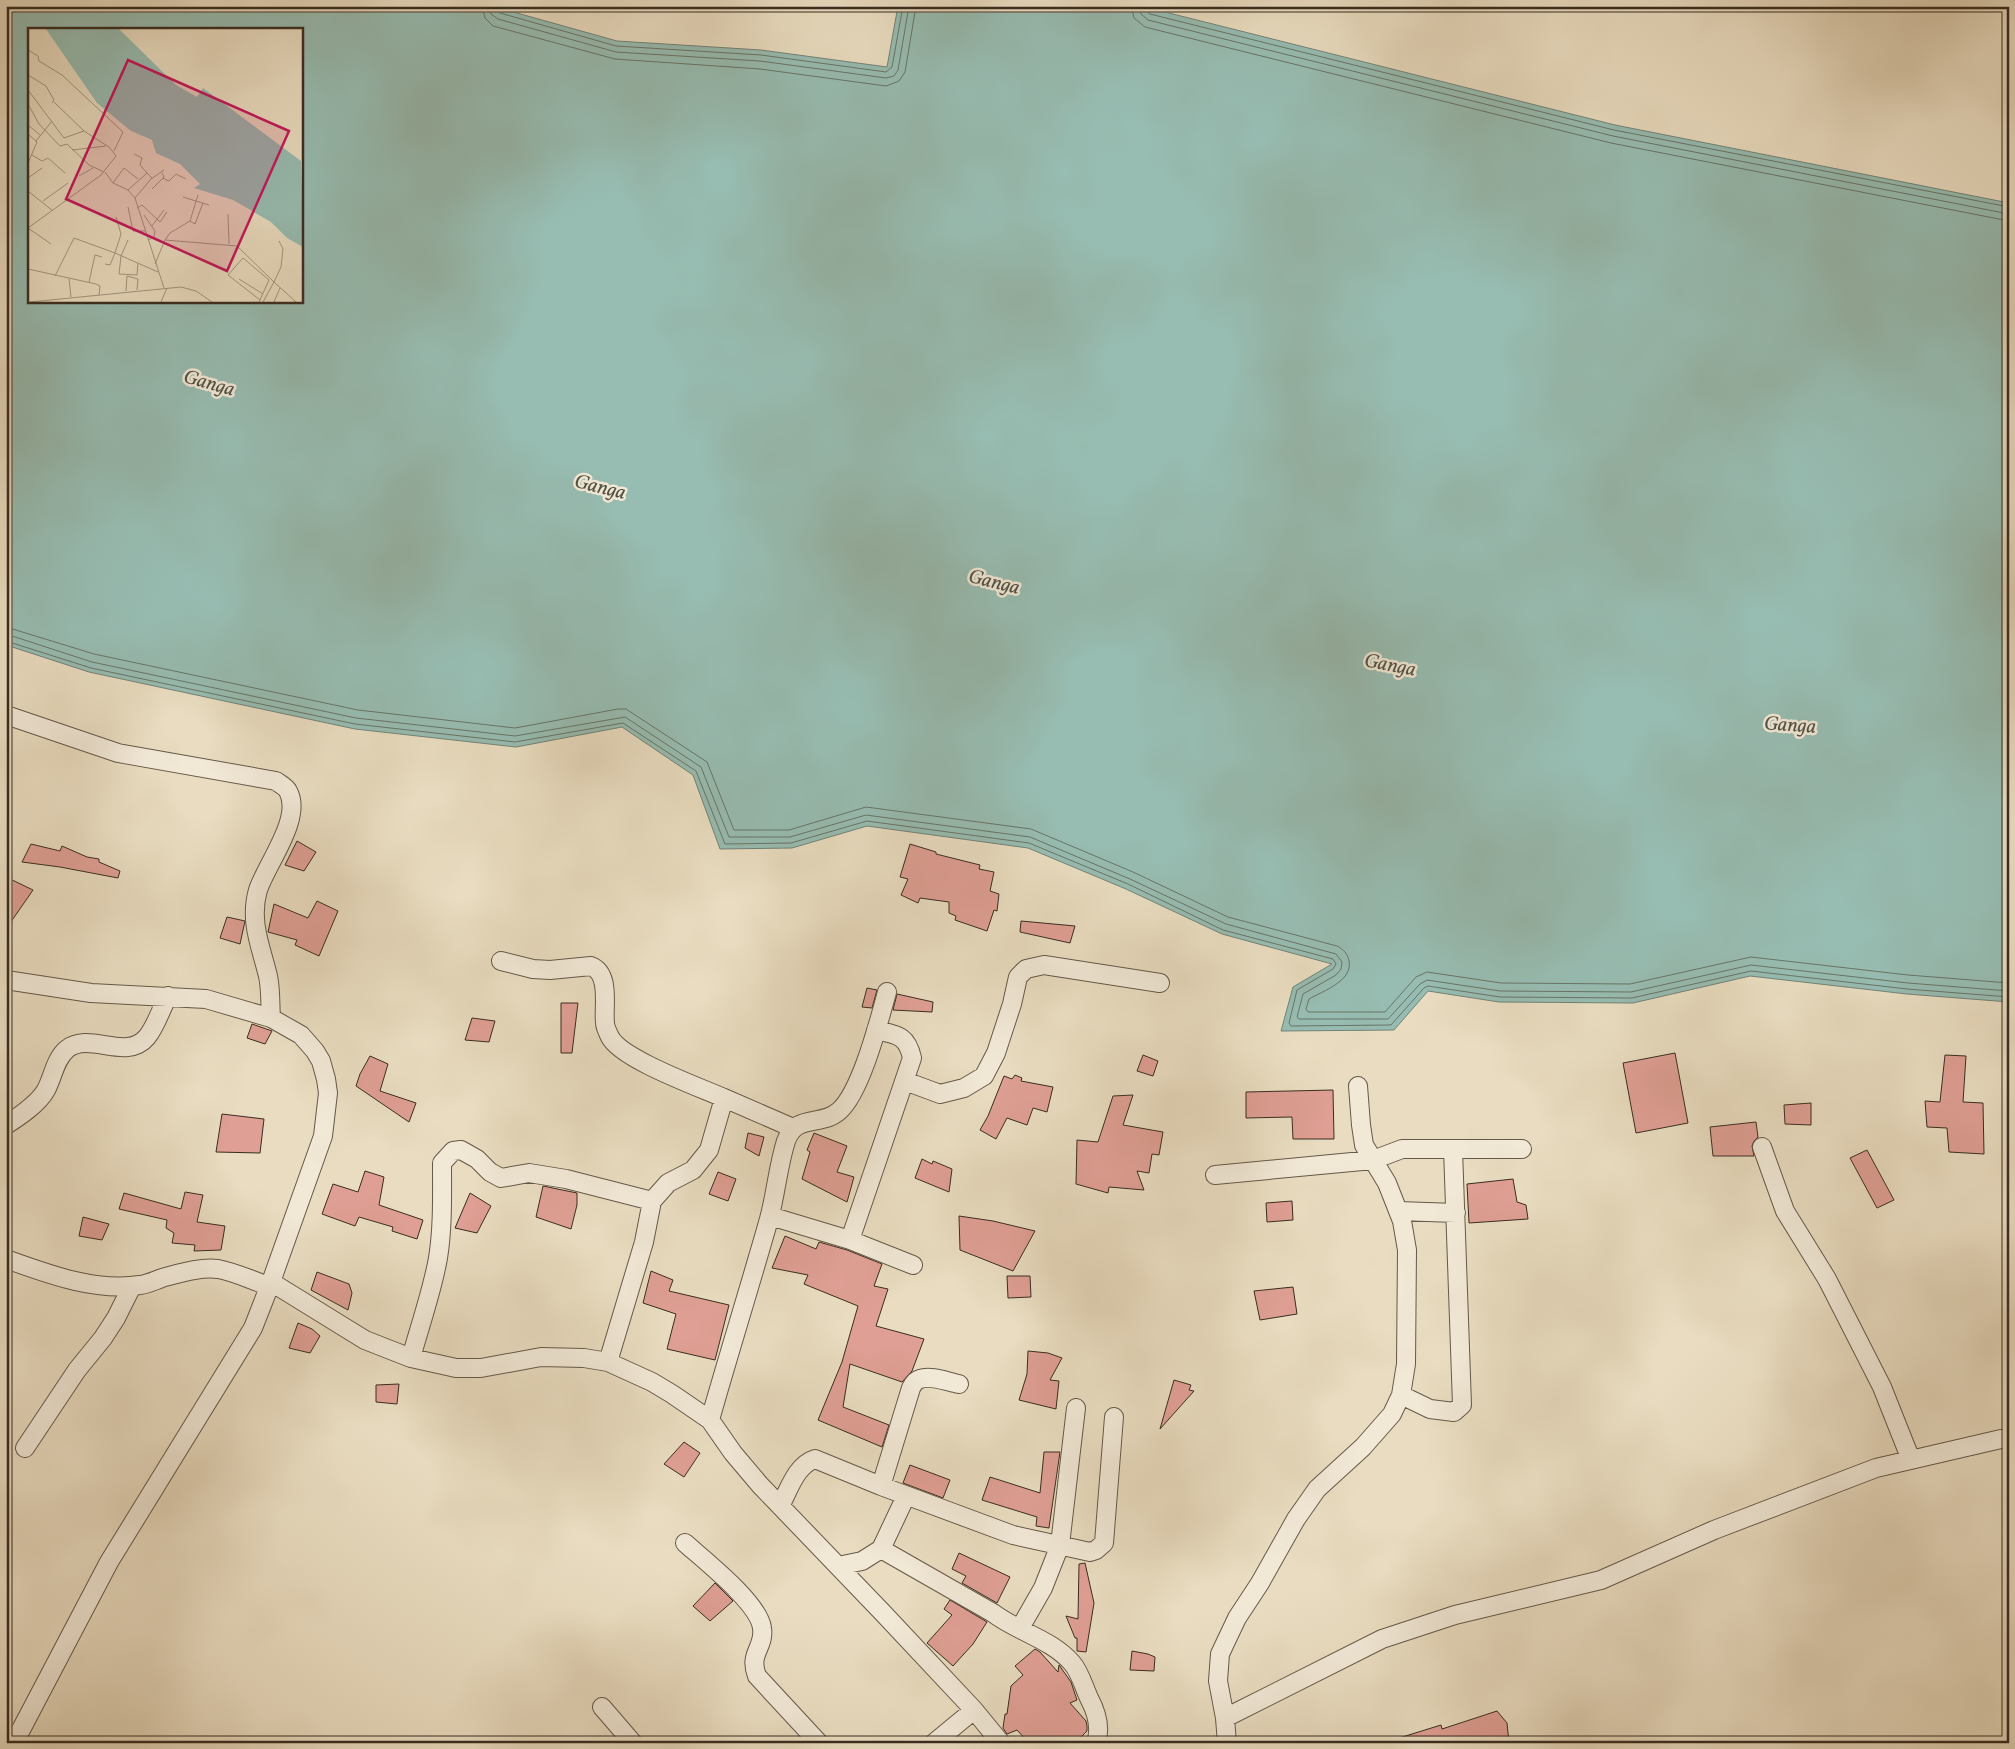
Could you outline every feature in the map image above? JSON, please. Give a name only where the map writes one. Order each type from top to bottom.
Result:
[{"type":"street","points":[[6,715],[118,753],[276,781],[288,790],[292,808],[288,827],[258,891],[254,915],[255,928],[268,978],[271,1018]]},
{"type":"street","points":[[501,961],[533,969],[550,970],[591,966],[596,968],[600,974],[605,991],[604,1024],[617,1048],[667,1073],[793,1128]]},
{"type":"street","points":[[905,1081],[940,1094],[964,1088],[984,1076],[996,1053],[1012,1004],[1018,977],[1026,969],[1044,965],[1160,983]]},
{"type":"street","points":[[6,980],[91,993],[206,999],[271,1018],[301,1035],[315,1051],[324,1070],[328,1094],[323,1136],[253,1328],[109,1562],[14,1743]]},
{"type":"street","points":[[710,1420],[770,1216],[786,1140],[793,1128],[803,1122],[827,1119],[840,1111],[852,1093],[864,1066],[887,992]]},
{"type":"street","points":[[6,1125],[24,1113],[45,1092],[60,1058],[67,1049],[76,1045],[90,1044],[124,1048],[137,1044],[146,1037],[168,996]]},
{"type":"street","points":[[850,1240],[912,1058],[910,1046],[900,1036],[876,1030]]},
{"type":"street","points":[[1227,1743],[1225,1718],[1218,1681],[1220,1654],[1237,1618],[1260,1583],[1296,1519],[1317,1489],[1363,1447],[1392,1414],[1401,1395],[1406,1364],[1407,1250],[1402,1221],[1387,1183],[1364,1145],[1358,1086]]},
{"type":"street","points":[[608,1362],[644,1242],[652,1201],[668,1183],[693,1170],[709,1150],[724,1098]]},
{"type":"street","points":[[1762,1147],[1785,1211],[1827,1279],[1882,1387],[1911,1460]]},
{"type":"street","points":[[1215,1175],[1373,1160],[1402,1149],[1522,1149]]},
{"type":"street","points":[[1401,1395],[1430,1409],[1454,1412],[1462,1405],[1453,1149]]},
{"type":"street","points":[[411,1358],[434,1280],[438,1258],[441,1231],[442,1163],[453,1152],[461,1150],[466,1152],[477,1159],[490,1172],[501,1178],[529,1173],[566,1179],[652,1201]]},
{"type":"street","points":[[1398,1211],[1456,1213]]},
{"type":"street","points":[[770,1216],[850,1240],[913,1265]]},
{"type":"street","points":[[6,1259],[76,1282],[113,1286],[141,1285],[167,1276],[202,1269],[217,1269],[270,1284],[366,1340],[411,1358],[456,1368],[481,1368],[558,1356],[608,1362],[652,1382],[710,1420],[733,1453],[780,1506],[974,1710],[1002,1743]]},
{"type":"street","points":[[25,1448],[78,1370],[103,1338],[116,1318],[132,1286]]},
{"type":"street","points":[[881,1486],[911,1388],[915,1382],[920,1378],[928,1378],[959,1384]]},
{"type":"street","points":[[1020,1628],[1044,1588],[1060,1545],[1076,1408]]},
{"type":"street","points":[[780,1506],[800,1470],[807,1462],[815,1459],[906,1496],[1013,1535],[1090,1552],[1096,1550],[1104,1543],[1114,1417]]},
{"type":"street","points":[[1225,1718],[1382,1639],[1455,1615],[1601,1580],[1714,1530],[1876,1468],[2001,1439],[2009,1440]]},
{"type":"street","points":[[838,1566],[862,1561],[881,1549],[906,1496]]},
{"type":"street","points":[[685,1543],[747,1600],[757,1614],[762,1626],[762,1639],[754,1657],[754,1668],[758,1676],[819,1743]]},
{"type":"street","points":[[881,1549],[1002,1620],[1020,1628],[1061,1652],[1073,1664],[1093,1706],[1097,1719],[1096,1743]]},
{"type":"street","points":[[602,1707],[633,1743]]},
{"type":"street","points":[[934,1743],[974,1710]]},
{"type":"street","points":[[615,1743],[618,1724]]},
{"type":"water","name":"Ganga","points":[[6,6],[492,6],[617,41],[761,50],[887,67],[898,6],[1141,6],[1615,125],[2009,203],[2009,1002],[1907,994],[1750,976],[1633,1003],[1499,1002],[1428,991],[1394,1030],[1281,1031],[1293,987],[1332,964],[1222,934],[1126,889],[1028,848],[867,826],[792,848],[720,849],[693,775],[622,727],[516,747],[355,729],[89,672],[6,645]]},
{"type":"building","points":[[297,841],[316,852],[304,871],[285,865]]},
{"type":"building","points":[[31,844],[60,851],[62,846],[87,857],[99,859],[99,862],[120,871],[118,878],[22,862]]},
{"type":"building","points":[[910,844],[936,852],[936,854],[980,865],[979,869],[994,872],[990,891],[999,894],[997,911],[994,910],[987,931],[955,920],[956,916],[949,913],[949,902],[920,898],[918,903],[901,895],[908,879],[900,877]]},
{"type":"building","points":[[6,877],[33,890],[6,929]]},
{"type":"building","points":[[317,901],[338,911],[319,956],[295,945],[297,940],[268,932],[274,904],[308,918]]},
{"type":"building","points":[[227,917],[245,921],[240,944],[220,938]]},
{"type":"building","points":[[1021,921],[1075,926],[1070,943],[1020,932]]},
{"type":"building","points":[[867,988],[877,990],[872,1008],[862,1007]]},
{"type":"building","points":[[897,994],[933,1002],[932,1012],[893,1010]]},
{"type":"building","points":[[561,1003],[578,1003],[572,1053],[561,1053]]},
{"type":"building","points":[[472,1018],[495,1021],[489,1042],[465,1040]]},
{"type":"building","points":[[252,1024],[272,1031],[265,1044],[247,1038]]},
{"type":"building","points":[[1675,1053],[1688,1123],[1636,1133],[1623,1063]]},
{"type":"building","points":[[1143,1055],[1158,1061],[1153,1076],[1137,1071]]},
{"type":"building","points":[[1945,1055],[1966,1056],[1963,1102],[1983,1103],[1984,1154],[1949,1152],[1947,1128],[1927,1127],[1925,1101],[1940,1102]]},
{"type":"building","points":[[370,1056],[388,1064],[380,1091],[416,1103],[409,1122],[356,1086]]},
{"type":"building","points":[[1015,1075],[1022,1078],[1021,1081],[1053,1087],[1047,1112],[1033,1108],[1027,1125],[1007,1118],[996,1139],[980,1130],[988,1116],[1004,1076],[1012,1079]]},
{"type":"building","points":[[1333,1090],[1334,1139],[1293,1139],[1292,1117],[1246,1118],[1246,1092]]},
{"type":"building","points":[[1133,1095],[1123,1125],[1163,1132],[1159,1155],[1152,1154],[1149,1173],[1137,1171],[1144,1190],[1109,1187],[1108,1193],[1076,1184],[1077,1140],[1098,1142],[1113,1096]]},
{"type":"building","points":[[1811,1103],[1811,1125],[1785,1124],[1784,1105]]},
{"type":"building","points":[[222,1114],[264,1119],[260,1153],[216,1152]]},
{"type":"building","points":[[1756,1122],[1758,1137],[1752,1146],[1754,1156],[1713,1156],[1710,1127]]},
{"type":"building","points":[[748,1133],[764,1137],[759,1156],[745,1148]]},
{"type":"building","points":[[814,1133],[847,1146],[837,1172],[854,1177],[847,1202],[802,1179],[810,1152],[807,1150]]},
{"type":"building","points":[[1867,1150],[1894,1200],[1877,1208],[1850,1158]]},
{"type":"building","points":[[922,1159],[932,1164],[933,1161],[952,1169],[949,1192],[915,1178]]},
{"type":"building","points":[[365,1171],[384,1177],[379,1205],[423,1220],[417,1239],[392,1231],[393,1227],[359,1217],[355,1226],[322,1214],[333,1184],[358,1192]]},
{"type":"building","points":[[718,1172],[736,1179],[728,1201],[709,1194]]},
{"type":"building","points":[[1513,1179],[1517,1202],[1526,1205],[1528,1219],[1469,1223],[1467,1184]]},
{"type":"building","points":[[543,1186],[577,1193],[577,1205],[571,1229],[536,1217]]},
{"type":"building","points":[[185,1192],[203,1195],[197,1222],[225,1226],[221,1250],[194,1251],[195,1245],[172,1243],[174,1233],[166,1228],[167,1220],[119,1209],[124,1193],[181,1209]]},
{"type":"building","points":[[470,1193],[491,1206],[477,1233],[455,1228]]},
{"type":"building","points":[[1292,1201],[1293,1220],[1267,1222],[1266,1203]]},
{"type":"building","points":[[959,1216],[993,1221],[1035,1231],[1013,1271],[960,1250]]},
{"type":"building","points":[[83,1217],[109,1224],[102,1240],[79,1236]]},
{"type":"building","points":[[785,1236],[816,1249],[819,1242],[847,1250],[882,1264],[874,1286],[888,1289],[876,1326],[924,1339],[912,1371],[902,1382],[850,1364],[843,1407],[889,1425],[882,1447],[818,1420],[842,1362],[858,1306],[804,1284],[808,1275],[772,1268]]},
{"type":"building","points":[[651,1271],[673,1280],[669,1291],[729,1305],[715,1360],[667,1349],[676,1314],[643,1303]]},
{"type":"building","points":[[317,1272],[349,1284],[352,1293],[348,1310],[311,1290]]},
{"type":"building","points":[[1007,1276],[1030,1276],[1031,1297],[1008,1298]]},
{"type":"building","points":[[1293,1287],[1297,1314],[1260,1320],[1254,1291]]},
{"type":"building","points":[[298,1323],[312,1329],[320,1336],[310,1353],[289,1348]]},
{"type":"building","points":[[1028,1351],[1048,1353],[1062,1358],[1050,1380],[1059,1381],[1056,1409],[1019,1400],[1027,1374]]},
{"type":"building","points":[[1174,1380],[1191,1385],[1189,1390],[1194,1391],[1160,1429]]},
{"type":"building","points":[[399,1384],[397,1404],[376,1402],[376,1385]]},
{"type":"building","points":[[684,1442],[700,1453],[684,1477],[664,1464]]},
{"type":"building","points":[[1044,1452],[1060,1452],[1049,1528],[1036,1526],[1037,1517],[982,1500],[990,1477],[1040,1493]]},
{"type":"building","points":[[910,1465],[950,1480],[943,1498],[903,1483]]},
{"type":"building","points":[[959,1553],[1010,1577],[997,1603],[962,1583],[966,1576],[952,1569]]},
{"type":"building","points":[[1085,1563],[1094,1603],[1086,1652],[1077,1651],[1077,1638],[1075,1638],[1066,1616],[1078,1619],[1079,1564]]},
{"type":"building","points":[[715,1583],[733,1601],[710,1621],[693,1606]]},
{"type":"building","points":[[950,1600],[987,1622],[973,1644],[953,1666],[927,1643],[952,1615],[944,1609]]},
{"type":"building","points":[[1035,1649],[1058,1672],[1059,1665],[1071,1682],[1077,1700],[1070,1703],[1086,1721],[1087,1726],[1087,1731],[1075,1743],[1029,1743],[1017,1730],[1007,1734],[1003,1728],[1011,1686],[1023,1675],[1015,1666]]},
{"type":"building","points":[[1132,1651],[1155,1657],[1154,1671],[1130,1670]]},
{"type":"building","points":[[1497,1711],[1507,1723],[1509,1743],[1396,1743],[1396,1739],[1441,1725],[1442,1729]]}]
